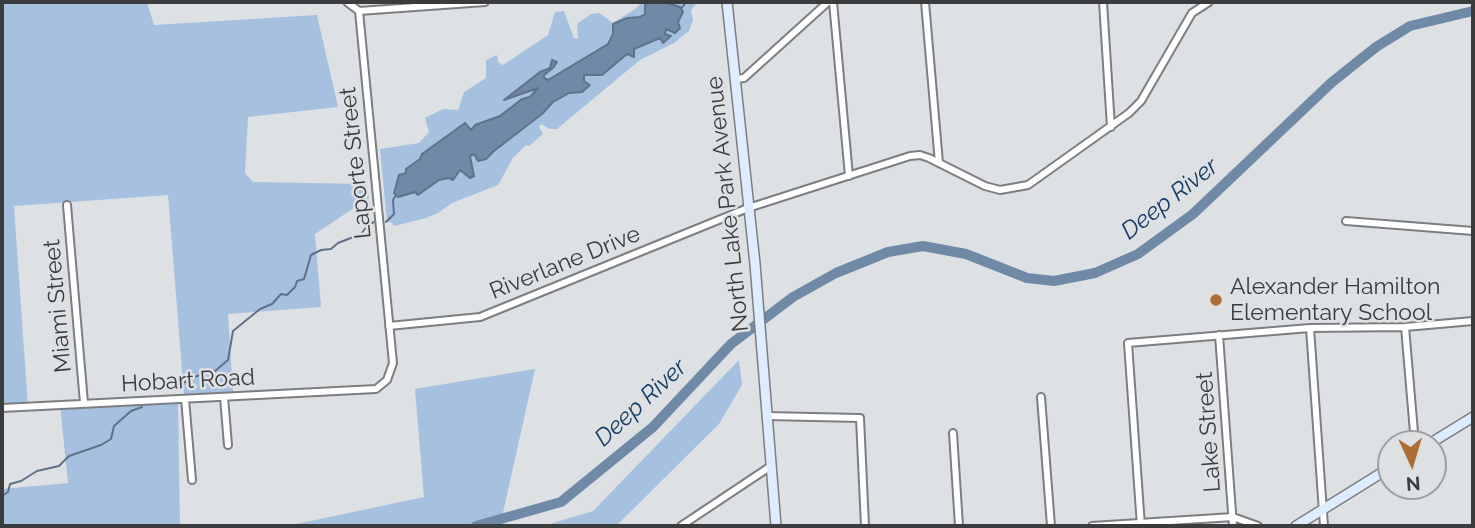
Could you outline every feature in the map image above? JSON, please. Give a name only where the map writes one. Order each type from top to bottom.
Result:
[{"type":"street","points":[[347,2],[359,11],[485,2]]},
{"type":"street","name":"North Lake Park Avenue","points":[[727,2],[755,264],[776,526]]},
{"type":"street","points":[[735,79],[744,78],[830,2]]},
{"type":"street","points":[[830,2],[849,176]]},
{"type":"street","points":[[925,2],[939,163]]},
{"type":"street","points":[[1103,2],[1111,127]]},
{"type":"street","points":[[1200,4],[1209,2]]},
{"type":"street","name":"Riverlane Drive","points":[[390,326],[480,317],[748,208],[910,156],[920,155],[985,186],[1000,190],[1028,186],[1111,127],[1142,100],[1192,13],[1200,4]]},
{"type":"street","name":"Laporte Street","points":[[359,11],[393,363],[387,380],[376,389]]},
{"type":"street","name":"Miami Street","points":[[67,205],[84,403]]},
{"type":"street","points":[[1346,221],[1473,231]]},
{"type":"street","points":[[1141,525],[1128,343],[1310,328],[1405,327],[1473,321]]},
{"type":"street","points":[[1405,327],[1414,430]]},
{"type":"street","points":[[1310,328],[1324,526]]},
{"type":"street","name":"Lake Street","points":[[1219,335],[1233,526]]},
{"type":"street","name":"Hobart Road","points":[[2,408],[376,389]]},
{"type":"street","points":[[224,397],[228,445]]},
{"type":"street","points":[[1041,397],[1051,526]]},
{"type":"street","points":[[185,399],[192,480]]},
{"type":"street","points":[[766,416],[860,418],[865,526]]},
{"type":"street","points":[[1447,433],[1473,417]]},
{"type":"street","points":[[953,433],[959,526]]},
{"type":"street","points":[[683,526],[771,466]]},
{"type":"street","points":[[1296,526],[1377,476]]},
{"type":"street","points":[[1092,526],[1141,525],[1233,517],[1258,526]]},
{"type":"shaded area","points":[[2,2],[147,2],[154,25],[317,15],[338,107],[248,117],[245,173],[253,182],[366,184],[369,198],[315,234],[321,307],[228,314],[233,392],[184,395],[168,195],[14,206],[28,407],[2,409]]},
{"type":"shaded area","points":[[642,2],[698,2],[691,10],[693,20],[689,31],[674,43],[640,60],[557,129],[541,124],[539,127],[543,134],[513,158],[498,185],[452,203],[426,218],[394,226],[387,221],[380,149],[419,143],[429,132],[425,118],[443,109],[458,110],[464,92],[486,78],[486,60],[497,55],[498,62],[503,65],[548,35],[555,12],[564,11],[574,38],[578,39],[577,24],[591,14],[599,13],[613,23]]},
{"type":"shaded area","points":[[648,2],[664,2],[680,7],[683,12],[678,22],[680,28],[675,33],[666,29],[665,34],[671,36],[663,43],[660,38],[634,49],[634,57],[627,54],[602,75],[584,75],[584,81],[590,85],[582,92],[569,93],[553,102],[486,159],[478,161],[474,154],[470,156],[474,176],[470,178],[460,170],[453,180],[439,180],[418,195],[415,192],[398,197],[394,193],[399,175],[406,173],[406,169],[420,159],[422,154],[465,123],[471,130],[475,125],[500,116],[522,99],[530,97],[538,88],[504,100],[540,72],[550,68],[552,60],[557,62],[544,75],[548,80],[608,44],[613,34],[613,24],[645,14],[645,5]]},
{"type":"shaded area","points":[[739,360],[742,385],[719,424],[616,526],[543,526],[593,511]]},
{"type":"shaded area","points":[[535,369],[500,526],[287,526],[424,497],[415,389]]},
{"type":"shaded area","points":[[178,399],[180,526],[2,526],[2,489],[68,483],[60,405]]},
{"type":"waterway","points":[[681,9],[686,2]]},
{"type":"waterway","name":"Deep River","points":[[476,526],[561,502],[653,427],[731,344],[793,297],[836,273],[888,252],[923,246],[966,254],[1027,278],[1054,281],[1095,273],[1138,254],[1193,214],[1331,83],[1376,47],[1410,26],[1473,11]]},
{"type":"waterway","points":[[386,222],[394,214],[393,200],[396,195]]},
{"type":"waterway","points":[[169,390],[197,376],[215,371],[228,360],[233,331],[260,309],[272,304],[281,294],[287,295],[297,281],[304,279],[311,255],[331,249],[338,243],[361,234],[374,222]]},
{"type":"waterway","points":[[2,496],[8,492],[10,484],[37,471],[59,466],[69,456],[111,439],[114,426],[131,411],[142,407]]},
{"type":"place","name":"Alexander Hamilton Elementary School","points":[[1216,300]]}]
